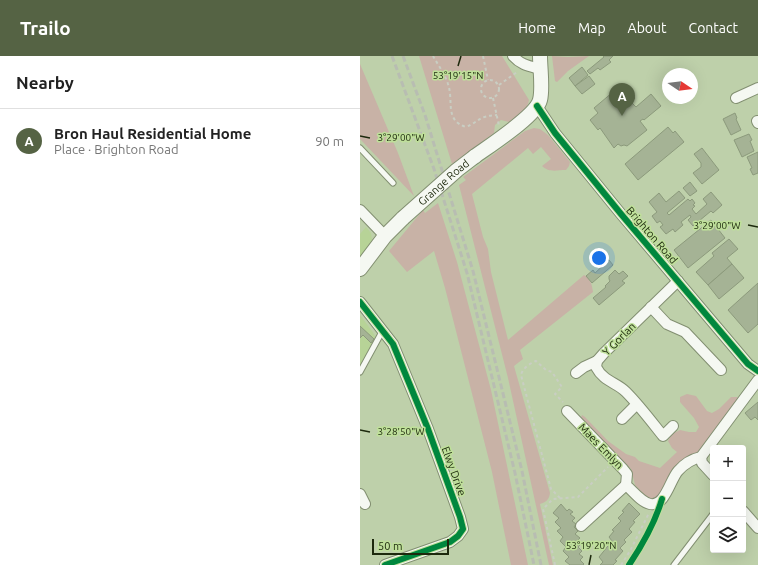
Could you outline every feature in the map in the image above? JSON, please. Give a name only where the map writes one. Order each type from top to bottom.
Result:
[{"type":"main road","points":[[537,106],[541,96],[540,62]]},
{"type":"main road","name":"Grange Road","points":[[360,269],[385,236],[403,218],[457,170],[502,137],[537,106]]},
{"type":"street","points":[[513,56],[516,60],[525,65],[540,62]]},
{"type":"street","points":[[736,98],[758,88]]},
{"type":"street","name":"Brighton Road","points":[[537,106],[555,133],[589,175],[748,364],[758,371]]},
{"type":"street","points":[[360,210],[385,236]]},
{"type":"street","name":"Y Gorlan","points":[[673,426],[663,436],[626,392],[602,376],[596,366],[597,360],[678,281]]},
{"type":"street","name":"Elwy Drive","points":[[360,302],[393,344],[428,429],[463,529],[458,536],[450,542],[385,565]]},
{"type":"street","points":[[651,307],[667,324],[685,332],[721,370]]},
{"type":"street","points":[[576,373],[597,360]]},
{"type":"street","points":[[710,472],[702,463],[702,457],[758,380]]},
{"type":"street","points":[[622,419],[636,405]]},
{"type":"street","name":"Maes Emlyn","points":[[567,411],[627,474],[626,485],[581,526]]},
{"type":"street","points":[[653,504],[656,504],[662,500],[678,472],[689,461],[702,457]]},
{"type":"street","name":"Maes Emlyn","points":[[626,485],[642,500],[653,504]]},
{"type":"street","points":[[360,494],[365,504]]},
{"type":"street","points":[[746,514],[758,528]]},
{"type":"lane","points":[[360,148],[394,183]]},
{"type":"lane","points":[[360,372],[383,330]]},
{"type":"lane","points":[[674,565],[711,517]]},
{"type":"path","points":[[433,56],[448,83],[452,117],[456,122],[466,127],[480,118],[488,115],[497,115]]},
{"type":"path","points":[[483,56],[488,80]]},
{"type":"path","points":[[499,85],[525,65]]},
{"type":"path","points":[[488,80],[494,81],[499,85],[498,94],[493,98],[487,97],[481,91],[482,85],[488,80]]},
{"type":"path","points":[[493,98],[502,137]]},
{"type":"path","points":[[560,498],[551,489],[521,375],[523,370],[536,361],[546,370],[552,372],[562,387],[555,394],[569,408],[567,411]]},
{"type":"path","points":[[555,565],[543,510],[553,499],[578,497],[615,460]]},
{"type":"path","points":[[622,565],[653,504]]},
{"type":"path","points":[[629,565],[633,559]]},
{"type":"shaded area","points":[[419,56],[502,56],[529,100],[528,104],[509,122],[501,120],[495,125],[494,133],[452,164]]},
{"type":"shaded area","points":[[552,56],[589,56],[568,71],[557,82],[555,81]]},
{"type":"shaded area","points":[[360,64],[398,153],[414,196],[360,139]]},
{"type":"shaded area","points":[[534,128],[540,129],[548,135],[570,162],[566,170],[547,170],[542,166],[551,159],[541,147],[533,154],[528,148],[472,194],[483,237],[488,249],[491,272],[508,340],[584,275],[590,280],[592,287],[593,292],[520,350],[523,359],[514,366],[550,493],[547,500],[540,504],[553,565],[549,565],[508,378],[459,185],[466,180],[463,177],[525,131]]},
{"type":"shaded area","points":[[438,203],[457,262],[491,390],[528,565],[511,565],[492,472],[445,288],[434,251],[407,272],[389,251],[423,210],[425,213]]},
{"type":"shaded area","points":[[366,227],[371,233],[372,245],[360,260],[360,234]]},
{"type":"shaded area","points":[[360,315],[375,336],[375,340],[360,367]]},
{"type":"shaded area","points":[[687,394],[696,396],[707,411],[712,413],[719,409],[731,397],[739,398],[704,446],[663,488],[657,497],[654,499],[648,499],[635,485],[631,469],[581,418],[582,415],[608,441],[626,454],[635,457],[639,461],[660,468],[677,452],[672,448],[668,441],[672,434],[680,430],[696,432],[699,427],[694,418],[680,402],[680,397]]},
{"type":"building","points":[[603,56],[613,56],[609,60],[611,62],[600,70],[598,68],[590,74],[587,71],[604,57]]},
{"type":"building","points":[[582,67],[588,75],[575,86],[569,78]]},
{"type":"building","points":[[589,76],[595,84],[582,94],[575,86]]},
{"type":"building","points":[[626,89],[635,98],[631,102],[636,107],[651,94],[661,106],[644,120],[643,119],[640,121],[647,130],[627,146],[621,146],[618,144],[614,148],[600,128],[598,130],[590,120],[598,113],[594,108],[613,92],[617,97]]},
{"type":"building","points":[[735,113],[741,130],[731,135],[723,119]]},
{"type":"building","points":[[668,127],[673,133],[675,131],[684,142],[638,180],[625,164]]},
{"type":"building","points":[[749,134],[754,151],[742,157],[734,140]]},
{"type":"building","points":[[702,148],[719,170],[702,184],[693,173],[701,167],[701,163],[694,154]]},
{"type":"building","points":[[758,152],[758,173],[753,175],[750,169],[752,168],[747,157]]},
{"type":"building","points":[[690,182],[697,191],[690,196],[683,188]]},
{"type":"building","points":[[679,191],[685,198],[667,213],[669,215],[688,199],[690,201],[692,199],[695,203],[693,205],[695,206],[692,209],[696,214],[707,204],[703,199],[711,192],[722,205],[713,213],[711,211],[693,226],[688,220],[691,217],[690,215],[681,222],[683,225],[675,232],[673,229],[666,234],[660,227],[663,225],[660,221],[657,223],[652,216],[657,212],[649,202],[659,193],[666,202]]},
{"type":"building","points":[[711,220],[725,238],[688,268],[674,250]]},
{"type":"building","points":[[729,239],[738,249],[727,258],[732,264],[708,285],[696,272],[714,256],[712,253]]},
{"type":"building","points":[[609,260],[613,265],[592,283],[586,276],[593,270],[595,273]]},
{"type":"building","points":[[732,264],[744,278],[719,299],[708,285]]},
{"type":"building","points":[[615,270],[619,274],[623,271],[628,276],[622,281],[625,283],[599,305],[593,298],[606,287],[605,286],[610,281],[609,276]]},
{"type":"building","points":[[758,283],[758,324],[748,333],[728,310]]},
{"type":"building","points":[[360,326],[374,339],[371,343],[363,335],[360,338]]},
{"type":"building","points":[[758,402],[758,420],[755,417],[751,420],[745,413]]},
{"type":"building","points":[[629,503],[640,514],[633,521],[635,522],[629,529],[632,532],[624,540],[626,542],[620,548],[623,551],[615,560],[617,561],[613,565],[600,565],[603,562],[599,557],[612,541],[609,537],[614,531],[612,530],[621,521],[618,518],[624,512],[622,511]]},
{"type":"building","points":[[561,504],[567,511],[569,509],[573,512],[570,514],[575,518],[572,521],[576,524],[574,527],[578,531],[575,534],[580,538],[577,541],[580,545],[578,547],[582,551],[579,554],[583,557],[580,560],[584,564],[583,565],[570,565],[565,561],[569,557],[563,551],[566,547],[560,541],[563,537],[557,531],[561,528],[555,522],[559,518],[553,513]]},
{"type":"railway","points":[[392,56],[434,169],[467,273],[515,473],[534,565]]},
{"type":"railway","points":[[403,56],[425,115],[473,271],[522,471],[541,565]]},
{"type":"cycle path","points":[[537,106],[555,133],[621,214],[748,364],[758,371]]},
{"type":"cycle path","points":[[360,302],[393,344],[428,429],[463,529],[458,536],[450,542],[385,565]]},
{"type":"cycle path","points":[[629,565],[648,533],[662,499]]},
{"type":"place","name":"Bron Haul Residential Home","points":[[622,116]]}]
